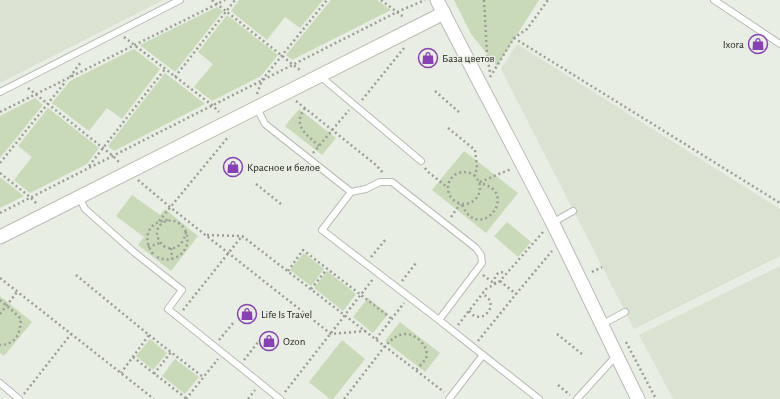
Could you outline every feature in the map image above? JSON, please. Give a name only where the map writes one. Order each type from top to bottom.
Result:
[{"type":"street","points":[[438,0],[547,227],[601,325],[638,399]]},
{"type":"street","points":[[0,237],[444,13]]},
{"type":"lane","points":[[0,92],[180,0]]},
{"type":"lane","points":[[714,0],[780,44]]},
{"type":"lane","points":[[316,78],[355,106],[421,161]]},
{"type":"lane","points":[[253,110],[265,124],[351,192]]},
{"type":"lane","points":[[439,320],[482,263],[482,256],[476,248],[392,182],[380,182],[366,189],[351,192],[322,230],[409,296],[439,320],[453,331],[474,348],[539,399]]},
{"type":"lane","points":[[79,197],[85,209],[182,290],[168,308],[280,399]]},
{"type":"lane","points":[[547,227],[573,211]]},
{"type":"lane","points":[[601,325],[625,312]]},
{"type":"lane","points":[[450,398],[483,355]]},
{"type":"lane","points":[[577,399],[616,356]]},
{"type":"lane","points":[[0,383],[20,399]]},
{"type":"path","points":[[212,0],[282,56],[316,78]]},
{"type":"path","points":[[0,112],[225,0]]},
{"type":"path","points":[[175,77],[235,0]]},
{"type":"path","points":[[253,110],[262,80],[327,0]]},
{"type":"path","points":[[381,0],[416,28]]},
{"type":"path","points":[[0,213],[396,12],[425,0]]},
{"type":"path","points":[[484,0],[487,54],[490,77],[514,38],[527,29],[548,0]]},
{"type":"path","points":[[117,32],[212,105],[230,122]]},
{"type":"path","points":[[514,38],[780,203]]},
{"type":"path","points":[[308,159],[405,47]]},
{"type":"path","points":[[0,163],[82,61]]},
{"type":"path","points":[[88,168],[164,69]]},
{"type":"path","points":[[19,82],[113,156],[170,207],[331,334],[366,331]]},
{"type":"path","points":[[435,91],[460,113]]},
{"type":"path","points":[[287,93],[380,169]]},
{"type":"path","points":[[305,108],[301,116],[300,127],[319,146]]},
{"type":"path","points":[[448,128],[475,150],[477,167],[475,176]]},
{"type":"path","points":[[159,222],[230,136]]},
{"type":"path","points":[[421,161],[427,171],[447,188]]},
{"type":"path","points":[[479,183],[511,169]]},
{"type":"path","points":[[469,172],[475,176],[479,183],[480,191],[477,199],[470,204],[461,205],[453,201],[447,188],[449,180],[454,174],[469,172]]},
{"type":"path","points":[[0,173],[30,197],[47,214]]},
{"type":"path","points":[[461,205],[470,217],[477,219],[485,219],[496,209],[498,202],[497,195],[493,188],[487,184],[479,183]]},
{"type":"path","points":[[256,184],[281,204]]},
{"type":"path","points":[[446,224],[461,205]]},
{"type":"path","points":[[164,220],[176,222],[182,226],[186,232],[186,245],[184,251],[179,256],[165,260],[158,258],[148,247],[147,241],[150,229],[159,222],[164,220]]},
{"type":"path","points":[[170,220],[164,222],[157,231],[157,237],[160,243],[165,247],[177,247],[182,243],[186,232]]},
{"type":"path","points":[[453,331],[486,289],[500,281],[547,227]]},
{"type":"path","points":[[206,235],[242,236],[366,331],[450,398]]},
{"type":"path","points":[[178,316],[242,236]]},
{"type":"path","points":[[366,264],[386,239]]},
{"type":"path","points":[[148,247],[160,243]]},
{"type":"path","points":[[171,248],[172,259]]},
{"type":"path","points":[[288,271],[303,250],[392,319]]},
{"type":"path","points":[[474,348],[552,250]]},
{"type":"path","points":[[397,287],[416,262]]},
{"type":"path","points":[[592,272],[602,267]]},
{"type":"path","points":[[311,289],[327,268]]},
{"type":"path","points":[[477,270],[495,284]]},
{"type":"path","points":[[280,399],[378,273]]},
{"type":"path","points":[[495,284],[495,276],[498,273],[507,273]]},
{"type":"path","points":[[76,275],[203,378]]},
{"type":"path","points":[[0,278],[154,399]]},
{"type":"path","points":[[500,281],[516,294]]},
{"type":"path","points":[[0,314],[17,292]]},
{"type":"path","points":[[469,311],[474,316],[482,317],[488,313],[491,306],[489,298],[483,294]]},
{"type":"path","points":[[376,339],[409,296]]},
{"type":"path","points":[[0,300],[21,319],[20,330],[16,338],[9,344],[0,345]]},
{"type":"path","points":[[214,346],[234,322]]},
{"type":"path","points":[[20,399],[71,334]]},
{"type":"path","points":[[121,373],[149,334]]},
{"type":"path","points":[[557,334],[582,354]]},
{"type":"path","points":[[344,399],[385,346],[398,335],[413,335],[420,340],[427,352],[426,358],[416,370]]},
{"type":"path","points":[[239,366],[259,341]]},
{"type":"path","points":[[154,374],[171,352]]},
{"type":"path","points":[[133,357],[186,399],[224,353]]},
{"type":"path","points":[[558,385],[577,399]]},
{"type":"shaded area","points":[[0,0],[163,0],[0,83]]},
{"type":"shaded area","points":[[517,44],[780,209],[780,256],[634,329],[501,69]]},
{"type":"shaded area","points":[[780,266],[780,399],[673,399],[639,335]]},
{"type":"green space","points":[[239,0],[323,0],[300,28],[285,17],[267,40],[231,11]]},
{"type":"green space","points":[[331,0],[377,0],[391,10],[292,60],[286,55]]},
{"type":"green space","points":[[454,0],[539,0],[497,66],[471,34]]},
{"type":"green space","points":[[217,7],[223,11],[175,72],[140,45]]},
{"type":"green space","points":[[227,15],[278,55],[261,76],[212,101],[194,87],[213,64],[198,52]]},
{"type":"green space","points":[[134,49],[160,69],[122,119],[107,108],[89,131],[52,103],[70,81]]},
{"type":"green space","points":[[165,73],[205,104],[114,151],[108,146]]},
{"type":"green space","points":[[35,98],[43,105],[0,158],[0,116]]},
{"type":"green space","points":[[48,108],[99,148],[87,164],[30,193],[14,180],[32,157],[18,146]]},
{"type":"green space","points":[[299,109],[336,138],[322,155],[285,126]]},
{"type":"green space","points":[[464,151],[518,193],[486,233],[432,190]]},
{"type":"green space","points":[[0,177],[24,196],[0,208]]},
{"type":"green space","points":[[132,195],[160,215],[165,209],[198,236],[171,271],[138,245],[144,237],[116,216]]},
{"type":"green space","points":[[507,222],[531,242],[518,257],[494,236]]},
{"type":"green space","points":[[304,253],[324,269],[311,286],[290,270]]},
{"type":"green space","points":[[327,271],[356,294],[343,311],[314,288]]},
{"type":"green space","points":[[0,296],[32,322],[4,356],[0,353]]},
{"type":"green space","points":[[368,298],[388,314],[373,333],[353,317]]},
{"type":"green space","points":[[400,322],[440,353],[425,372],[385,341]]},
{"type":"green space","points":[[150,339],[167,353],[153,370],[136,356]]},
{"type":"green space","points":[[342,340],[365,359],[333,399],[330,399],[309,382]]},
{"type":"green space","points":[[175,359],[199,377],[185,394],[162,376]]},
{"type":"place","name":"Ixora","points":[[758,44]]},
{"type":"place","name":"База цветов","points":[[428,58]]},
{"type":"place","name":"Красное и белое","points":[[233,167]]},
{"type":"place","name":"Life Is Travel","points":[[247,314]]},
{"type":"place","name":"Ozon","points":[[269,341]]}]
